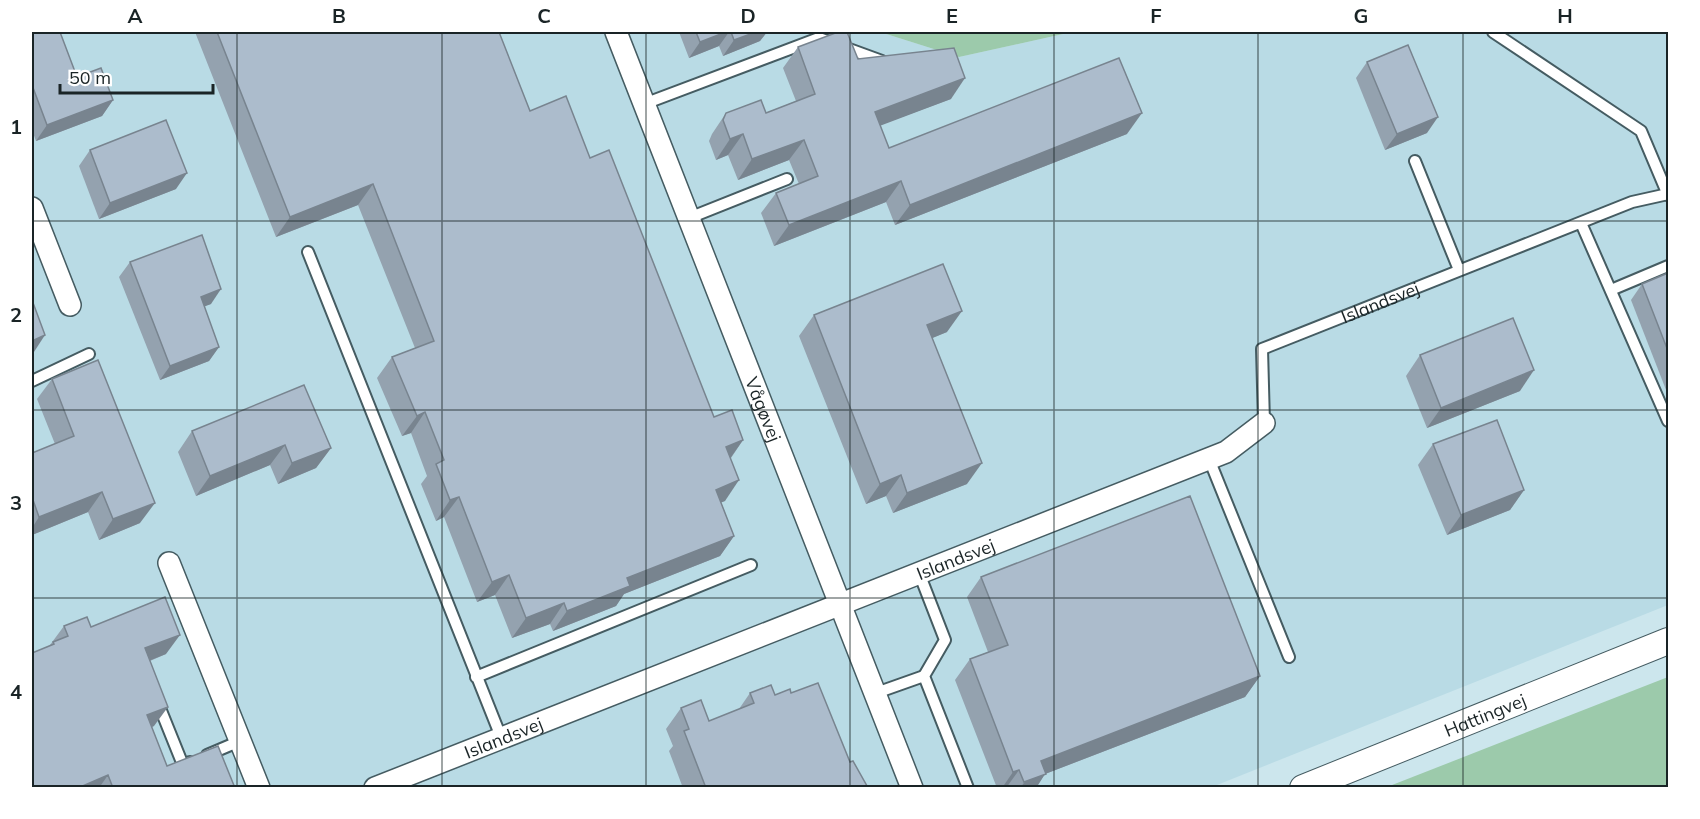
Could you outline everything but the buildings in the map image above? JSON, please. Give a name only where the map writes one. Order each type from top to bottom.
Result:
[{"type":"street","name":"Vågøvej","points":[[616,32],[912,788]]},
{"type":"street","points":[[32,208],[70,304]]},
{"type":"street","name":"Islandsvej","points":[[375,788],[1209,459],[1226,452],[1264,423]]},
{"type":"street","points":[[169,563],[259,788]]},
{"type":"street","name":"Hattingvej","points":[[1303,788],[1668,641]]},
{"type":"lane","points":[[1493,32],[1641,131],[1668,195]]},
{"type":"lane","points":[[644,104],[819,38],[877,60],[888,61]]},
{"type":"lane","points":[[1415,161],[1459,270]]},
{"type":"lane","points":[[689,218],[787,179]]},
{"type":"lane","name":"Islandsvej","points":[[1264,423],[1262,349],[1632,202],[1668,195]]},
{"type":"lane","points":[[1581,223],[1668,421]]},
{"type":"lane","points":[[308,252],[501,737]]},
{"type":"lane","points":[[1611,290],[1668,267]]},
{"type":"lane","points":[[32,381],[89,354]]},
{"type":"lane","points":[[1209,459],[1289,657]]},
{"type":"lane","points":[[476,677],[751,565]]},
{"type":"lane","points":[[876,693],[924,676],[945,640],[919,573]]},
{"type":"lane","points":[[924,676],[968,788]]},
{"type":"lane","points":[[153,688],[183,765],[240,741]]},
{"type":"shaded area","points":[[32,32],[880,32],[959,57],[1072,32],[1668,32],[1668,605],[1212,787],[32,787]]},
{"type":"green space","points":[[880,32],[1072,32],[959,57]]},
{"type":"green space","points":[[1668,677],[1668,787],[1387,787]]}]
